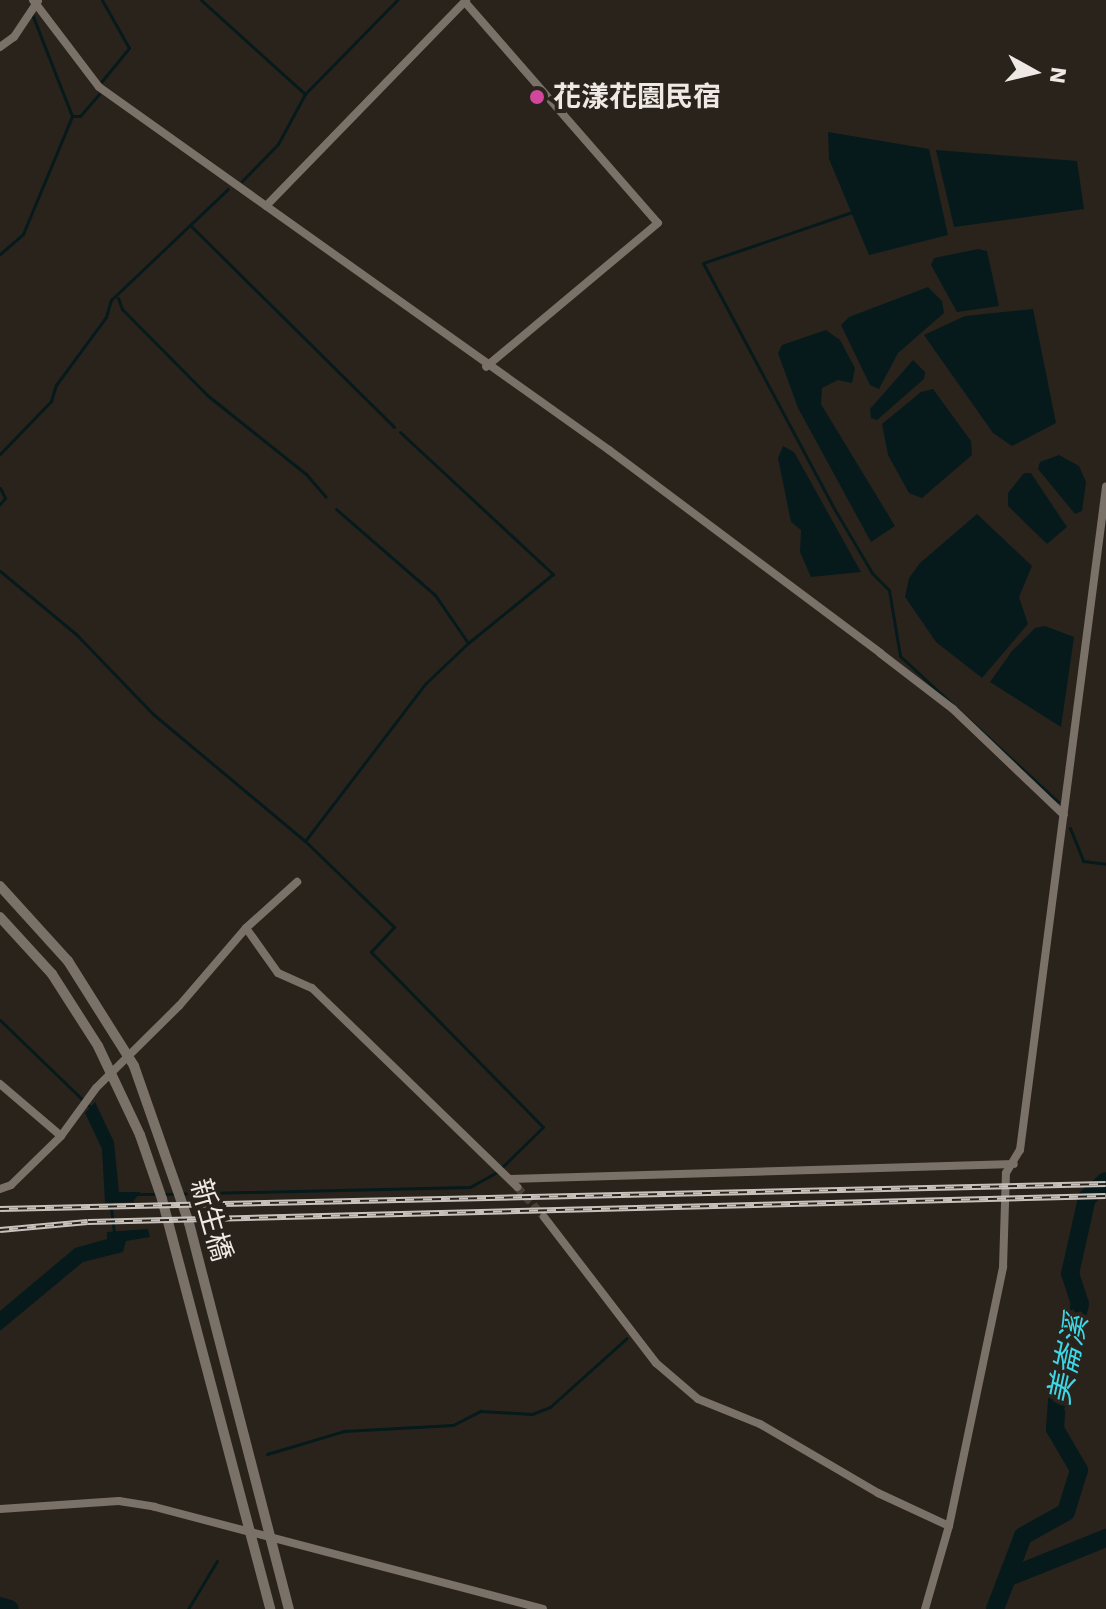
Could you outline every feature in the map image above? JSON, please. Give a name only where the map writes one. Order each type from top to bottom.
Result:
[{"type":"street","points":[[0,47],[14,37],[36,1],[99,87],[486,367],[609,450],[953,709],[1064,815]]},
{"type":"street","points":[[266,206],[466,1],[658,223],[486,367]]},
{"type":"street","points":[[925,1609],[949,1526],[1003,1267],[1006,1173],[1014,1164],[1064,815],[1106,487]]},
{"type":"street","points":[[0,1189],[11,1185],[61,1136],[96,1088],[246,928],[297,882]]},
{"type":"street","name":"新生橋","points":[[0,886],[68,961],[134,1066],[189,1223],[289,1609]]},
{"type":"street","name":"新生橋","points":[[0,917],[60,986],[98,1046],[140,1135],[162,1199],[270,1609]]},
{"type":"street","points":[[246,928],[278,973],[312,988],[517,1187]]},
{"type":"street","points":[[0,1084],[61,1136]]},
{"type":"street","points":[[503,1173],[1014,1164]]},
{"type":"street","points":[[544,1217],[656,1363],[691,1394],[760,1424],[878,1493],[949,1526]]},
{"type":"street","points":[[0,1509],[119,1501],[155,1507],[543,1609]]},
{"type":"shaded area","points":[[828,132],[929,149],[948,235],[869,255],[829,159]]},
{"type":"shaded area","points":[[936,150],[1077,161],[1084,209],[954,227]]},
{"type":"shaded area","points":[[978,249],[987,251],[999,306],[957,312],[931,265],[934,258]]},
{"type":"shaded area","points":[[928,287],[942,301],[944,313],[898,353],[879,389],[870,385],[841,325],[849,317]]},
{"type":"shaded area","points":[[1033,309],[1056,423],[1012,446],[993,433],[924,335],[965,316]]},
{"type":"shaded area","points":[[826,330],[840,340],[855,368],[852,383],[838,380],[822,388],[821,404],[895,526],[871,542],[798,408],[778,353],[782,345]]},
{"type":"shaded area","points":[[913,360],[925,372],[924,379],[877,420],[871,418],[870,409]]},
{"type":"shaded area","points":[[933,389],[971,441],[972,455],[922,498],[909,493],[888,455],[882,424],[921,392]]},
{"type":"shaded area","points":[[783,446],[794,452],[861,572],[811,577],[800,552],[801,530],[791,522],[778,458]]},
{"type":"shaded area","points":[[1059,455],[1079,466],[1086,482],[1082,511],[1075,514],[1038,469],[1040,462]]},
{"type":"shaded area","points":[[1024,473],[1031,473],[1067,527],[1047,544],[1008,506],[1008,493]]},
{"type":"shaded area","points":[[977,514],[1032,566],[1019,597],[1028,624],[982,678],[936,642],[905,597],[909,578],[920,563]]},
{"type":"shaded area","points":[[1045,626],[1074,637],[1061,727],[990,682],[1012,651],[1035,628]]},
{"type":"shaded area","points":[[95,1102],[114,1142],[119,1192],[140,1192],[133,1202],[105,1203],[102,1149],[85,1113]]},
{"type":"shaded area","points":[[148,1229],[150,1237],[126,1241],[123,1252],[83,1262],[0,1331],[0,1311],[75,1248],[107,1239],[107,1232]]},
{"type":"waterway","points":[[102,0],[129,48],[102,81]]},
{"type":"waterway","points":[[201,0],[305,94],[278,144],[242,181]]},
{"type":"waterway","points":[[305,94],[397,0]]},
{"type":"waterway","points":[[0,254],[23,234],[72,116],[32,14]]},
{"type":"waterway","points":[[73,116],[80,116],[99,94]]},
{"type":"waterway","points":[[0,454],[51,401],[56,385],[106,317],[111,300],[228,189]]},
{"type":"waterway","points":[[852,212],[703,263],[832,505],[872,573],[889,590],[900,656],[1058,802]]},
{"type":"waterway","points":[[190,225],[394,427]]},
{"type":"waterway","points":[[118,298],[122,309],[207,395],[306,474],[326,497]]},
{"type":"waterway","points":[[400,432],[553,574],[468,643]]},
{"type":"waterway","points":[[0,488],[5,498],[0,504]]},
{"type":"waterway","points":[[305,841],[426,683],[468,643],[435,595],[336,509]]},
{"type":"waterway","points":[[0,571],[76,634],[153,714],[305,841],[394,927],[371,952],[543,1127],[497,1172],[470,1187],[165,1194]]},
{"type":"waterway","points":[[1070,828],[1083,861],[1106,864]]},
{"type":"waterway","points":[[0,1020],[91,1108]]},
{"type":"waterway","name":"美崙溪","points":[[995,1609],[1023,1536],[1066,1512],[1079,1470],[1055,1429],[1057,1401],[1080,1304],[1070,1274],[1087,1198],[1106,1181]]},
{"type":"waterway","points":[[137,1194],[157,1194]]},
{"type":"waterway","points":[[110,1200],[114,1232]]},
{"type":"waterway","points":[[267,1454],[344,1431],[453,1425],[481,1411],[532,1414],[550,1407],[627,1338]]},
{"type":"waterway","points":[[1009,1577],[1106,1538]]},
{"type":"waterway","points":[[188,1609],[217,1561]]},
{"type":"waterway","name":"美崙溪","points":[[0,1606],[10,1609]]},
{"type":"tunnel","points":[[517,1187],[544,1217]]},
{"type":"railway","points":[[0,1209],[1106,1184]]},
{"type":"railway","points":[[0,1230],[88,1222],[1106,1196]]},
{"type":"place","name":"花漾花園民宿","points":[[537,97]]}]
